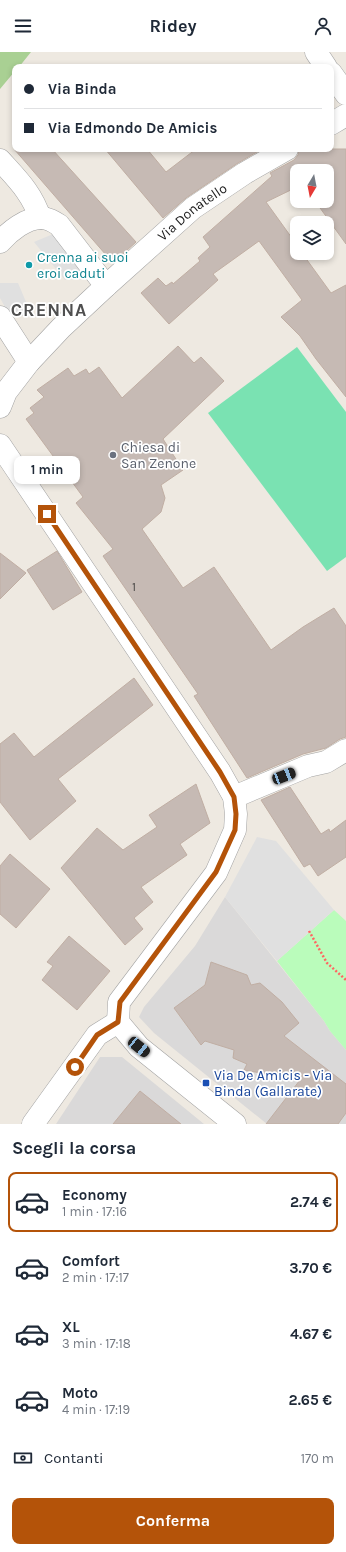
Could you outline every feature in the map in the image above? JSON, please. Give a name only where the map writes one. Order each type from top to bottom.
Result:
[{"type":"street","points":[[316,52],[324,64]]},
{"type":"street","points":[[334,77],[346,94]]},
{"type":"street","points":[[334,122],[346,115]]},
{"type":"street","name":"Via Donatello","points":[[0,407],[6,392],[29,362],[61,328],[106,286],[194,208],[245,173],[282,152]]},
{"type":"street","points":[[0,160],[29,193],[40,218]]},
{"type":"street","points":[[0,242],[23,223],[40,218],[49,219],[59,225],[106,286]]},
{"type":"street","points":[[0,317],[29,362]]},
{"type":"street","points":[[0,445],[220,772],[234,797],[236,814],[235,830],[216,872],[120,1002],[118,1022],[139,1047],[235,1124]]},
{"type":"street","points":[[234,797],[308,766],[326,762],[346,750]]},
{"type":"street","points":[[34,1124],[97,1035],[118,1022]]},
{"type":"path","points":[[309,931],[327,963],[346,980]]},
{"type":"shaded area","points":[[53,234],[82,270],[65,280],[34,242]]},
{"type":"shaded area","points":[[0,283],[18,283],[32,316],[10,316],[0,298]]},
{"type":"shaded area","points":[[257,837],[276,841],[334,910],[277,961],[225,897]]},
{"type":"shaded area","points":[[225,897],[346,1050],[346,1124],[267,1124],[154,1033],[139,1017],[144,1007],[195,946]]},
{"type":"shaded area","points":[[100,1057],[122,1057],[204,1124],[56,1124]]},
{"type":"green space","points":[[0,52],[31,52],[21,64],[12,64],[12,75],[0,89]]},
{"type":"green space","points":[[297,347],[346,412],[346,557],[327,571],[208,413]]},
{"type":"green space","points":[[334,910],[346,921],[346,1050],[277,961]]},
{"type":"building","points":[[334,149],[346,149],[346,244],[334,227],[334,216],[326,216],[320,208],[334,208],[334,164],[290,164],[290,190],[266,202],[290,235],[290,260],[307,260],[331,293],[346,285],[346,397],[300,336],[281,317],[302,300],[259,241],[213,274],[218,280],[169,324],[141,293],[158,278],[166,286],[172,282],[173,284],[200,261],[198,258],[210,247],[203,237],[272,176],[270,173],[294,160],[298,152],[334,152]]},
{"type":"building","points":[[17,152],[55,152],[136,242],[113,263]]},
{"type":"building","points":[[108,152],[149,152],[166,172],[192,152],[257,152],[186,198],[163,218]]},
{"type":"building","points":[[178,346],[194,363],[201,357],[224,381],[163,439],[183,470],[161,485],[165,498],[161,512],[142,529],[183,588],[214,567],[271,650],[303,627],[334,608],[346,626],[346,737],[326,748],[303,754],[247,778],[194,696],[198,694],[103,556],[113,549],[76,503],[83,497],[26,419],[34,413],[30,408],[44,397],[37,390],[68,368],[74,376],[86,369],[89,374],[99,367],[122,398]]},
{"type":"building","points":[[57,551],[82,592],[53,610],[27,570]]},
{"type":"building","points":[[0,553],[26,573],[0,599]]},
{"type":"building","points":[[134,678],[153,705],[58,779],[76,801],[30,840],[0,802],[0,744],[14,733],[34,757]]},
{"type":"building","points":[[196,784],[210,823],[180,844],[187,855],[141,887],[153,902],[134,918],[143,929],[125,945],[61,868],[97,828],[123,850],[157,827],[149,815]]},
{"type":"building","points":[[290,787],[321,834],[329,829],[330,832],[346,820],[346,857],[318,876],[310,864],[304,867],[261,800]]},
{"type":"building","points":[[10,854],[50,889],[16,928],[0,914],[0,866]]},
{"type":"building","points":[[69,936],[110,971],[77,1010],[42,980],[53,966],[47,962]]},
{"type":"building","points":[[211,962],[247,975],[251,985],[260,983],[282,1002],[299,1023],[284,1036],[346,1084],[346,1113],[338,1124],[266,1124],[300,1080],[244,1070],[247,1064],[233,1058],[234,1050],[205,1041],[201,1045],[174,1008],[205,985]]},
{"type":"building","points":[[140,1091],[181,1124],[113,1124]]},
{"type":"place","name":"Crenna ai suoi eroi caduti","points":[[29,265]]},
{"type":"place","name":"Chiesa di San Zenone","points":[[113,455]]},
{"type":"place","name":"Via De Amicis - Via Binda (Gallarate)","points":[[206,1083]]},
{"type":"district","name":"CRENNA","points":[[49,310]]},
{"type":"route","points":[[47,514],[220,772],[234,797],[236,814],[235,830],[216,872],[120,1002],[118,1022],[106,1028],[97,1035],[75,1067]]}]
